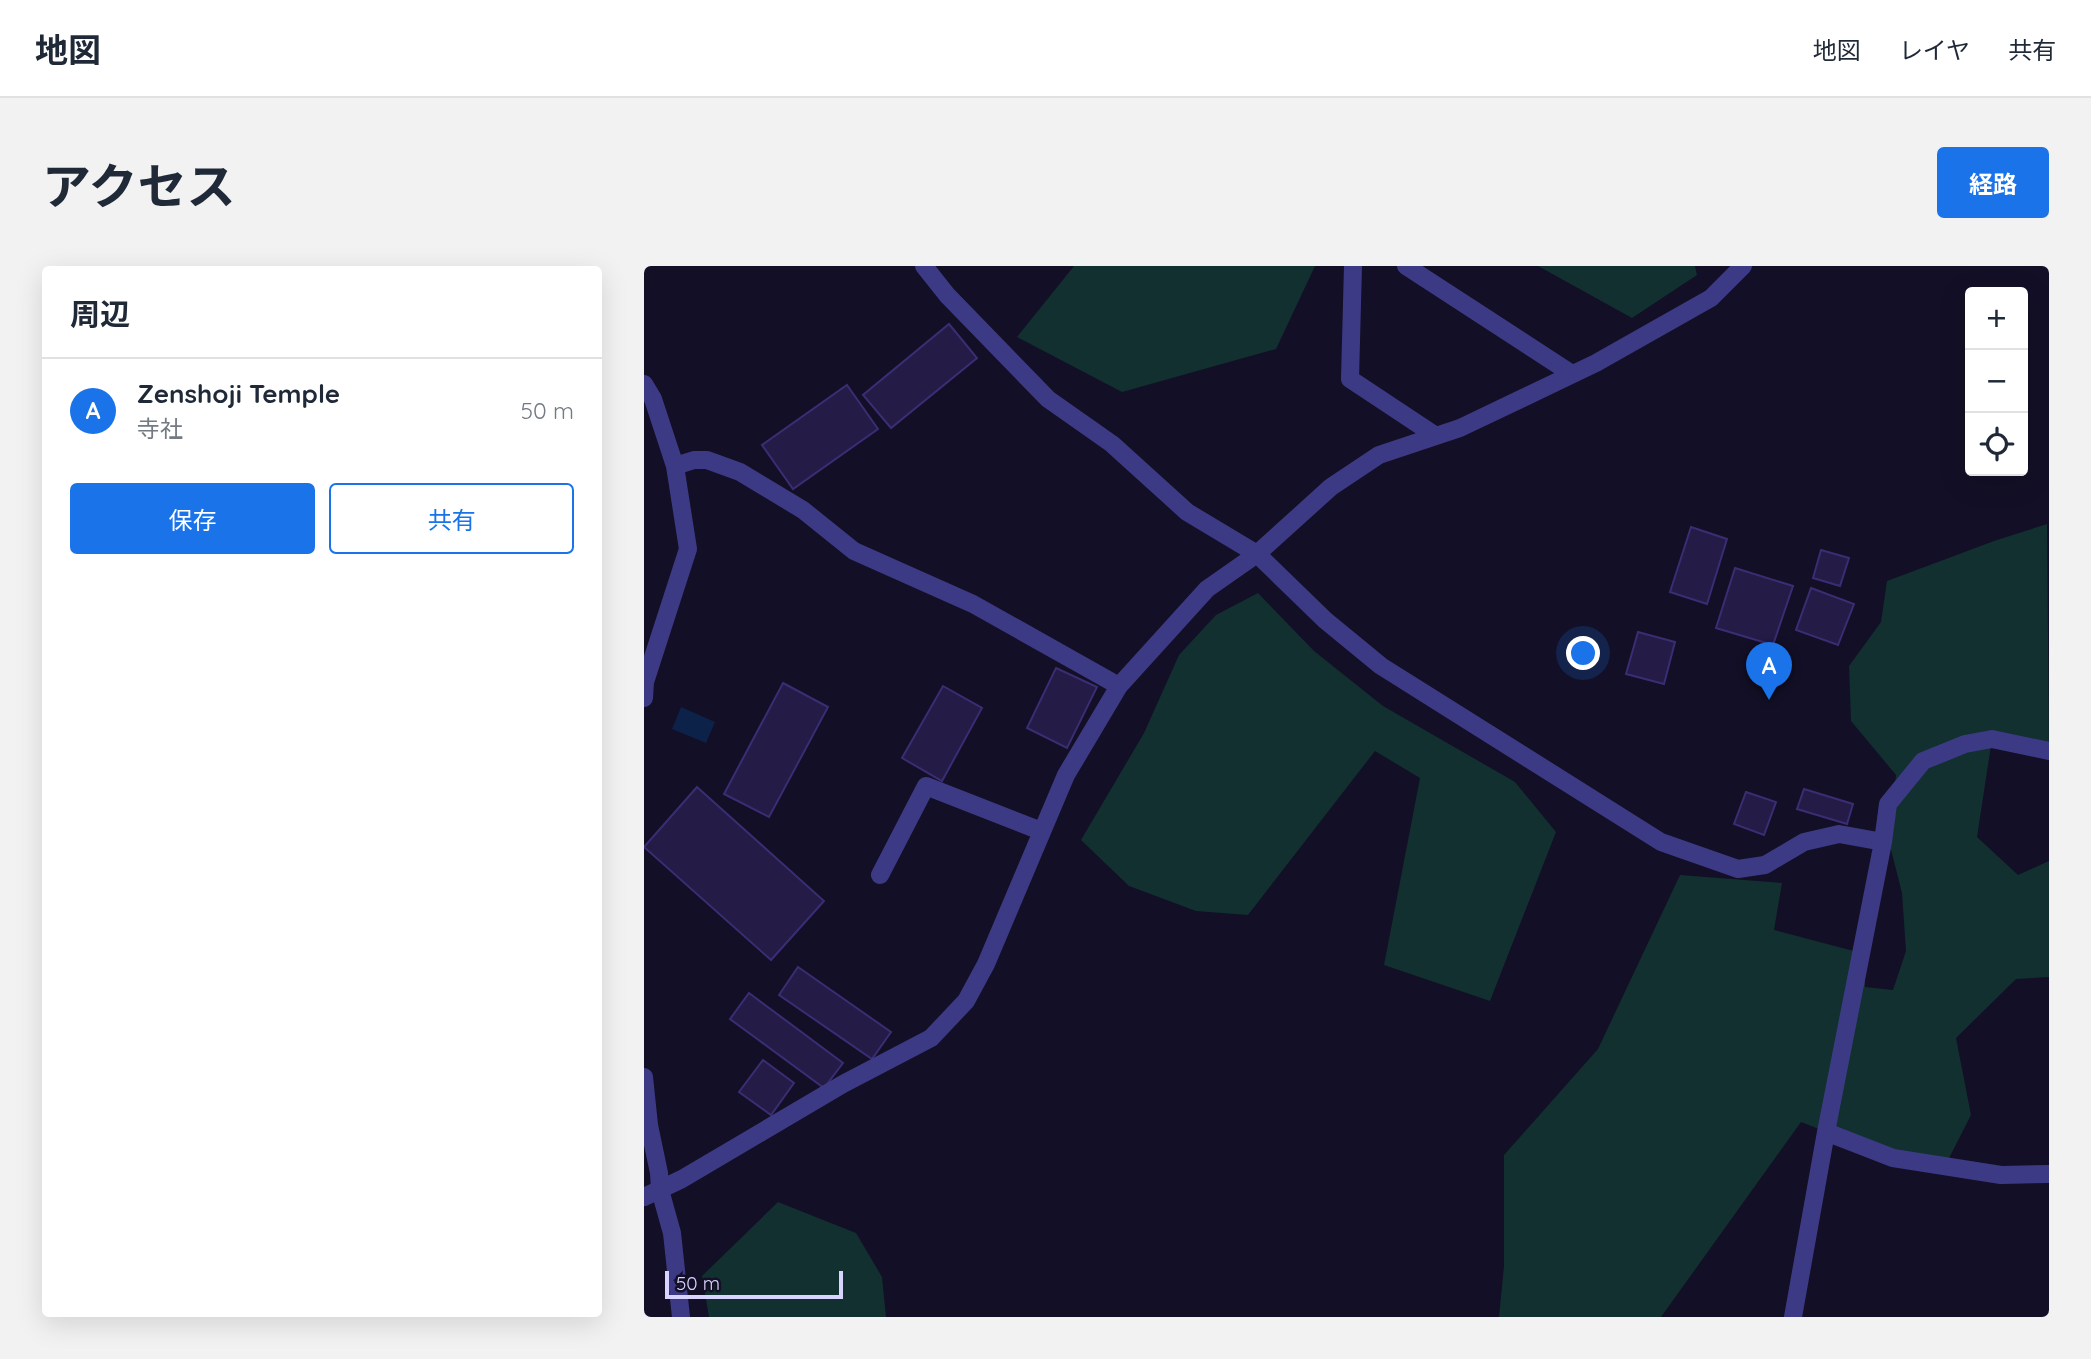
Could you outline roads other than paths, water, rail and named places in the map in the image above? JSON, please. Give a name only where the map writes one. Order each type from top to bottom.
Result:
[{"type":"street","points":[[924,266],[947,295],[1048,399],[1112,444],[1187,512],[1257,554],[1325,620],[1381,666],[1661,842],[1738,869],[1765,865],[1804,842],[1839,834],[1883,842]]},
{"type":"street","points":[[1353,266],[1350,379],[1436,436]]},
{"type":"street","points":[[1406,266],[1572,374]]},
{"type":"street","points":[[652,1193],[843,1084],[931,1038],[966,1001],[986,964],[1066,775],[1119,686],[1207,589],[1257,554],[1331,487],[1379,455],[1460,428],[1596,363],[1711,298],[1743,266]]},
{"type":"street","points":[[644,384],[653,399],[675,466],[688,549],[644,687]]},
{"type":"street","points":[[675,466],[694,460],[707,460],[740,472],[803,510],[854,551],[973,604],[1119,686]]},
{"type":"street","points":[[1793,1317],[1888,804],[1923,761],[1965,744],[1992,739],[2049,751]]},
{"type":"street","points":[[880,876],[926,786],[1041,831]]},
{"type":"street","points":[[644,1077],[649,1125],[659,1174],[652,1193],[671,1233],[681,1317]]},
{"type":"street","points":[[1826,1132],[1893,1158],[2001,1175],[2049,1174]]},
{"type":"water","points":[[681,707],[715,722],[706,743],[672,729]]},
{"type":"place","name":"Zenshoji Temple","points":[[1769,700]]}]
